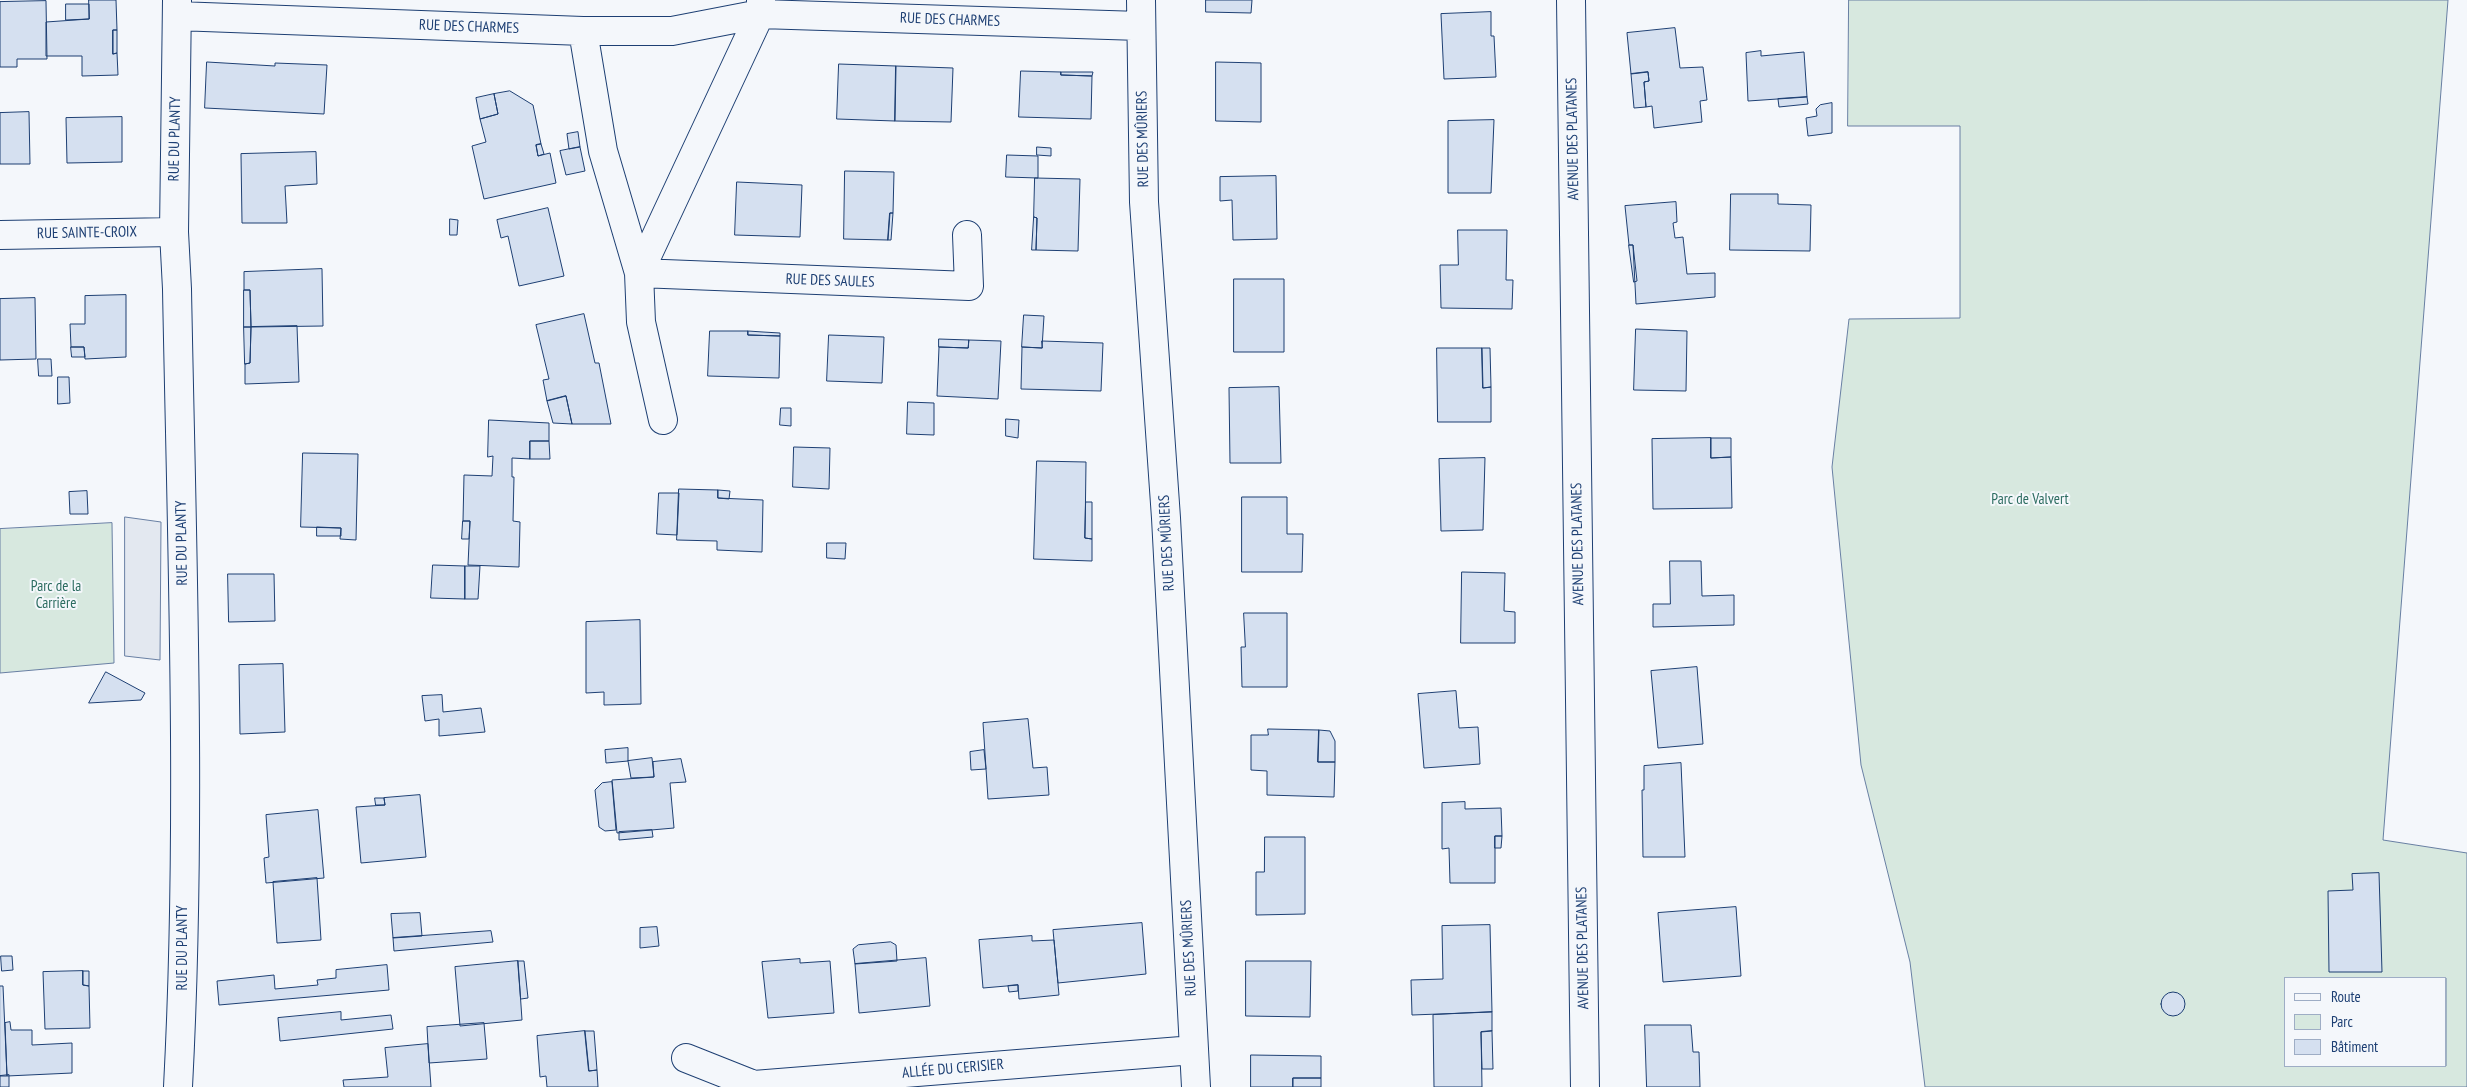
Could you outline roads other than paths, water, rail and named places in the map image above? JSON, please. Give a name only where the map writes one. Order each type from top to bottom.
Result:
[{"type":"street","name":"AVENUE DES PLATANES","points":[[1572,0],[1585,1087]]},
{"type":"street","name":"RUE DES CHARMES","points":[[177,8],[583,31],[672,31],[760,7],[1141,13]]},
{"type":"street","points":[[639,273],[760,7]]},
{"type":"street","name":"RUE DU PLANTY","points":[[177,8],[174,232],[177,289],[185,689],[183,1000],[178,1087]]},
{"type":"street","name":"RUE DES MÛRIERS","points":[[1141,13],[1144,202],[1166,518],[1196,1087]]},
{"type":"street","points":[[583,31],[603,151],[639,273],[642,322],[663,420]]},
{"type":"street","name":"RUE SAINTE-CROIX","points":[[0,235],[174,232]]},
{"type":"street","name":"RUE DES SAULES","points":[[639,273],[969,286],[967,235]]},
{"type":"street","name":"ALLÉE DU CERISIER","points":[[686,1058],[754,1085],[1194,1050]]},
{"type":"park label","name":"Parc de Valvert","points":[[2030,500]]},
{"type":"park label","name":"Parc de la Carrière","points":[[56,596]]}]
